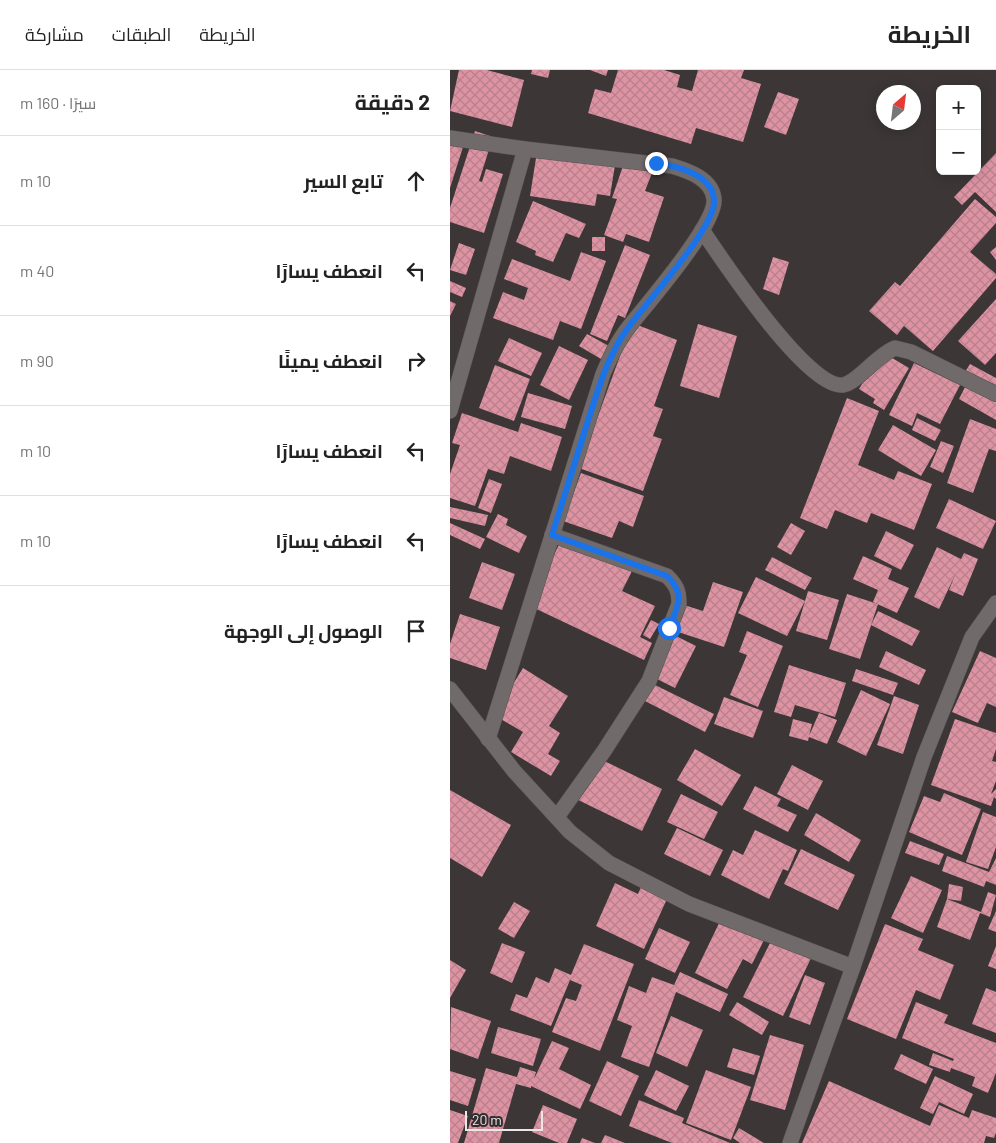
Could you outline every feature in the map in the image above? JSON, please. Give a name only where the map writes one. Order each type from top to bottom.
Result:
[{"type":"street","points":[[450,138],[524,149],[656,163],[695,174],[711,189],[715,200],[713,212],[702,230],[614,349],[603,374],[488,739]]},
{"type":"street","points":[[450,411],[524,149]]},
{"type":"street","points":[[702,230],[764,318],[807,364],[829,382],[840,386],[849,383],[877,359],[895,348],[911,352],[996,394]]},
{"type":"street","points":[[552,535],[667,576],[676,585],[679,594],[679,604],[648,681],[604,751],[557,818]]},
{"type":"street","points":[[790,1143],[853,967],[924,757],[972,637],[996,602]]},
{"type":"street","points":[[450,689],[514,771],[570,832],[609,863],[689,904],[853,967]]},
{"type":"building","points":[[459,70],[487,70],[524,80],[512,127],[450,111]]},
{"type":"building","points":[[532,70],[550,70],[548,78],[531,74]]},
{"type":"building","points":[[590,70],[608,70],[606,76]]},
{"type":"building","points":[[618,70],[664,70],[680,75],[677,87],[692,91],[698,70],[744,70],[741,78],[761,84],[743,142],[696,128],[691,144],[588,113],[595,89],[611,93]]},
{"type":"building","points":[[778,92],[799,99],[786,135],[764,127]]},
{"type":"building","points":[[475,131],[493,137],[479,181],[482,182],[486,169],[503,174],[484,233],[450,222],[450,208]]},
{"type":"building","points":[[450,143],[463,147],[450,188]]},
{"type":"building","points":[[537,152],[615,165],[610,196],[597,194],[595,206],[530,196]]},
{"type":"building","points":[[996,153],[996,212],[975,192],[962,205],[954,197],[975,175],[981,175],[981,169]]},
{"type":"building","points":[[624,163],[652,173],[645,191],[664,197],[649,242],[626,234],[623,242],[604,235],[617,199],[612,198]]},
{"type":"building","points":[[975,199],[996,217],[996,223],[970,252],[996,274],[996,278],[933,351],[904,326],[897,335],[869,311],[895,282],[900,286]]},
{"type":"building","points":[[533,201],[586,224],[579,238],[566,233],[553,262],[535,255],[536,251],[516,242]]},
{"type":"building","points":[[592,237],[605,237],[605,251],[592,251]]},
{"type":"building","points":[[459,243],[475,249],[466,275],[450,270]]},
{"type":"building","points":[[625,245],[650,255],[625,318],[618,315],[607,341],[590,334]]},
{"type":"building","points":[[996,247],[996,260],[990,252]]},
{"type":"building","points":[[581,252],[606,261],[581,329],[560,321],[553,340],[493,318],[503,292],[524,300],[528,288],[504,279],[512,259],[570,281]]},
{"type":"building","points":[[773,257],[789,262],[779,295],[763,289]]},
{"type":"building","points":[[450,281],[466,288],[462,297],[450,292]]},
{"type":"building","points":[[996,299],[996,353],[985,365],[958,341]]},
{"type":"building","points":[[450,301],[456,304],[450,316]]},
{"type":"building","points":[[632,323],[677,340],[654,406],[663,409],[653,436],[662,439],[643,491],[579,468]]},
{"type":"building","points":[[698,324],[737,336],[719,398],[680,386]]},
{"type":"building","points":[[587,334],[609,346],[601,359],[579,346]]},
{"type":"building","points":[[509,338],[542,353],[531,376],[498,361]]},
{"type":"building","points":[[559,346],[588,360],[569,400],[540,385]]},
{"type":"building","points":[[882,352],[909,368],[884,410],[873,403],[875,399],[859,389]]},
{"type":"building","points":[[914,363],[960,385],[940,424],[917,413],[912,426],[889,415]]},
{"type":"building","points":[[970,364],[996,378],[996,420],[959,399],[965,387],[958,383]]},
{"type":"building","points":[[495,365],[530,379],[514,421],[479,408]]},
{"type":"building","points":[[528,393],[572,406],[565,429],[521,417]]},
{"type":"building","points":[[847,398],[879,411],[858,465],[894,480],[898,471],[932,484],[914,530],[871,513],[867,523],[835,510],[827,529],[800,518]]},
{"type":"building","points":[[462,413],[518,432],[521,423],[562,437],[551,471],[510,456],[504,474],[488,469],[475,506],[450,498],[450,474],[460,445],[452,443]]},
{"type":"building","points":[[917,418],[941,430],[935,441],[912,430]]},
{"type":"building","points":[[970,419],[996,429],[996,451],[989,449],[973,493],[947,483]]},
{"type":"building","points":[[893,425],[936,450],[921,476],[878,450]]},
{"type":"building","points":[[941,441],[954,446],[943,473],[930,467]]},
{"type":"building","points":[[581,473],[644,496],[633,527],[619,521],[612,538],[563,521]]},
{"type":"building","points":[[489,479],[502,484],[491,513],[478,508]]},
{"type":"building","points":[[949,499],[996,521],[983,549],[936,528]]},
{"type":"building","points":[[450,507],[488,515],[485,526],[450,518]]},
{"type":"building","points":[[498,514],[508,519],[506,525],[527,536],[519,553],[486,537]]},
{"type":"building","points":[[450,523],[485,539],[480,549],[450,535]]},
{"type":"building","points":[[791,523],[805,531],[791,555],[777,547]]},
{"type":"building","points":[[886,531],[914,545],[901,570],[874,556]]},
{"type":"building","points":[[562,538],[636,563],[622,591],[655,606],[640,637],[652,643],[644,660],[530,606]]},
{"type":"building","points":[[937,547],[961,559],[964,553],[978,559],[963,596],[949,590],[955,575],[939,609],[914,597]]},
{"type":"building","points":[[863,556],[892,569],[888,579],[909,588],[897,613],[873,602],[878,590],[853,579]]},
{"type":"building","points":[[772,557],[812,578],[805,590],[765,570]]},
{"type":"building","points":[[482,562],[515,574],[502,610],[469,598]]},
{"type":"building","points":[[756,577],[805,601],[787,636],[738,613]]},
{"type":"building","points":[[713,582],[743,592],[724,647],[675,631],[684,605],[703,611]]},
{"type":"building","points":[[808,591],[839,600],[827,640],[796,631]]},
{"type":"building","points":[[847,594],[878,604],[860,659],[829,649]]},
{"type":"building","points":[[878,611],[920,631],[912,646],[871,625]]},
{"type":"building","points":[[460,614],[500,627],[486,670],[450,658],[450,644]]},
{"type":"building","points":[[651,620],[659,624],[650,639],[643,635]]},
{"type":"building","points":[[747,631],[783,646],[758,707],[730,695],[747,655],[739,652]]},
{"type":"building","points":[[674,635],[696,646],[675,688],[653,677]]},
{"type":"building","points":[[886,651],[926,670],[919,685],[879,667]]},
{"type":"building","points":[[980,651],[996,658],[996,707],[987,703],[978,723],[952,712]]},
{"type":"building","points":[[789,665],[846,683],[835,717],[795,705],[791,717],[774,712]]},
{"type":"building","points":[[523,668],[568,696],[549,726],[560,733],[548,754],[560,761],[551,776],[511,752],[523,732],[494,715]]},
{"type":"building","points":[[856,669],[898,683],[893,695],[852,681]]},
{"type":"building","points":[[653,684],[714,714],[705,732],[645,701]]},
{"type":"building","points":[[861,690],[890,704],[866,756],[837,742]]},
{"type":"building","points":[[894,696],[919,705],[903,754],[877,745]]},
{"type":"building","points":[[724,697],[763,711],[753,738],[714,724]]},
{"type":"building","points":[[819,713],[837,720],[827,744],[809,737],[808,741],[789,736],[793,719],[812,724],[809,736]]},
{"type":"building","points":[[955,719],[996,733],[996,749],[992,761],[996,762],[996,781],[991,794],[996,789],[996,799],[994,797],[991,806],[931,785]]},
{"type":"building","points":[[695,749],[741,775],[722,806],[677,780]]},
{"type":"building","points":[[592,755],[662,789],[642,831],[572,797]]},
{"type":"building","points":[[792,765],[823,781],[808,810],[777,794]]},
{"type":"building","points":[[755,786],[781,799],[777,806],[797,815],[788,832],[743,809]]},
{"type":"building","points":[[450,790],[511,825],[482,877],[450,858]]},
{"type":"building","points":[[944,793],[981,809],[962,855],[909,832],[924,796],[940,802]]},
{"type":"building","points":[[681,794],[718,812],[704,839],[667,822]]},
{"type":"building","points":[[983,812],[996,817],[996,847],[988,869],[966,862]]},
{"type":"building","points":[[816,813],[861,840],[849,862],[804,835]]},
{"type":"building","points":[[677,828],[723,850],[710,876],[664,854]]},
{"type":"building","points":[[755,830],[797,850],[788,871],[783,869],[769,899],[721,875],[733,850],[743,855]]},
{"type":"building","points":[[910,841],[944,854],[939,865],[905,853]]},
{"type":"building","points":[[801,849],[855,875],[838,910],[784,884]]},
{"type":"building","points":[[947,856],[989,872],[996,858],[996,885],[986,881],[984,887],[942,871]]},
{"type":"building","points":[[911,876],[942,890],[923,933],[891,918]]},
{"type":"building","points":[[615,883],[638,894],[641,887],[667,899],[644,949],[596,926]]},
{"type":"building","points":[[949,884],[963,887],[961,901],[947,899]]},
{"type":"building","points":[[988,892],[996,895],[990,917],[980,913],[970,940],[937,927],[947,899],[981,912]]},
{"type":"building","points":[[514,902],[530,911],[514,938],[498,929]]},
{"type":"building","points":[[996,911],[996,932],[988,929]]},
{"type":"building","points":[[723,915],[766,936],[752,964],[743,959],[727,989],[695,973]]},
{"type":"building","points":[[885,924],[923,939],[918,950],[954,965],[940,1000],[916,990],[896,1039],[847,1019]]},
{"type":"building","points":[[659,928],[690,942],[675,973],[645,959]]},
{"type":"building","points":[[775,933],[814,952],[783,1016],[743,997]]},
{"type":"building","points":[[502,943],[525,952],[512,983],[490,973]]},
{"type":"building","points":[[584,944],[634,964],[600,1051],[552,1032],[566,998],[576,1001],[582,985],[570,980],[551,1026],[510,1010],[516,994],[527,998],[536,977],[549,983],[555,968],[571,975]]},
{"type":"building","points":[[996,946],[996,969],[988,966]]},
{"type":"building","points":[[450,960],[466,970],[450,998]]},
{"type":"building","points":[[680,972],[728,994],[720,1012],[676,992],[649,1067],[621,1057],[632,1026],[617,1020],[629,986],[646,993],[652,977],[674,985]]},
{"type":"building","points":[[805,975],[825,983],[810,1025],[789,1017]]},
{"type":"building","points":[[986,988],[996,992],[996,1033],[972,1024]]},
{"type":"building","points":[[737,1002],[769,1022],[762,1035],[729,1015]]},
{"type":"building","points":[[916,1002],[948,1015],[944,1023],[996,1043],[996,1073],[988,1093],[972,1086],[975,1077],[951,1068],[950,1072],[929,1065],[933,1053],[953,1061],[954,1059],[902,1038]]},
{"type":"building","points":[[451,1007],[491,1021],[478,1059],[450,1049]]},
{"type":"building","points":[[671,1016],[703,1030],[687,1067],[656,1053]]},
{"type":"building","points":[[498,1027],[541,1039],[533,1066],[491,1053]]},
{"type":"building","points":[[770,1035],[804,1045],[785,1110],[750,1100]]},
{"type":"building","points":[[552,1041],[569,1048],[559,1069],[591,1085],[580,1109],[531,1086],[531,1088],[516,1084],[499,1143],[464,1143],[486,1068],[517,1077],[520,1067],[536,1072],[534,1079]]},
{"type":"building","points":[[733,1048],[760,1056],[754,1075],[727,1067]]},
{"type":"building","points":[[901,1054],[933,1069],[926,1084],[894,1069]]},
{"type":"building","points":[[607,1061],[639,1076],[621,1116],[589,1101]]},
{"type":"building","points":[[656,1070],[689,1086],[676,1111],[644,1095]]},
{"type":"building","points":[[706,1070],[751,1087],[731,1140],[686,1123]]},
{"type":"building","points":[[450,1071],[476,1079],[468,1106],[450,1100]]},
{"type":"building","points":[[935,1076],[973,1094],[964,1114],[939,1102],[933,1114],[920,1108]]},
{"type":"building","points":[[829,1081],[930,1126],[939,1105],[969,1118],[972,1110],[996,1118],[996,1133],[994,1138],[986,1136],[984,1143],[802,1143]]},
{"type":"building","points":[[639,1100],[684,1118],[682,1123],[730,1143],[672,1143],[629,1126]]},
{"type":"building","points":[[543,1105],[577,1119],[567,1143],[559,1143],[532,1132]]},
{"type":"building","points":[[450,1110],[468,1116],[458,1143],[450,1143]]},
{"type":"building","points":[[739,1128],[764,1143],[740,1143],[733,1138]]},
{"type":"building","points":[[605,1135],[625,1143],[601,1143]]},
{"type":"building","points":[[582,1138],[595,1143],[580,1143]]},
{"type":"route","points":[[656,163],[695,174],[711,189],[715,200],[713,212],[683,258],[614,349],[603,374],[552,535],[667,576],[676,585],[679,594],[679,604],[669,628]]}]
